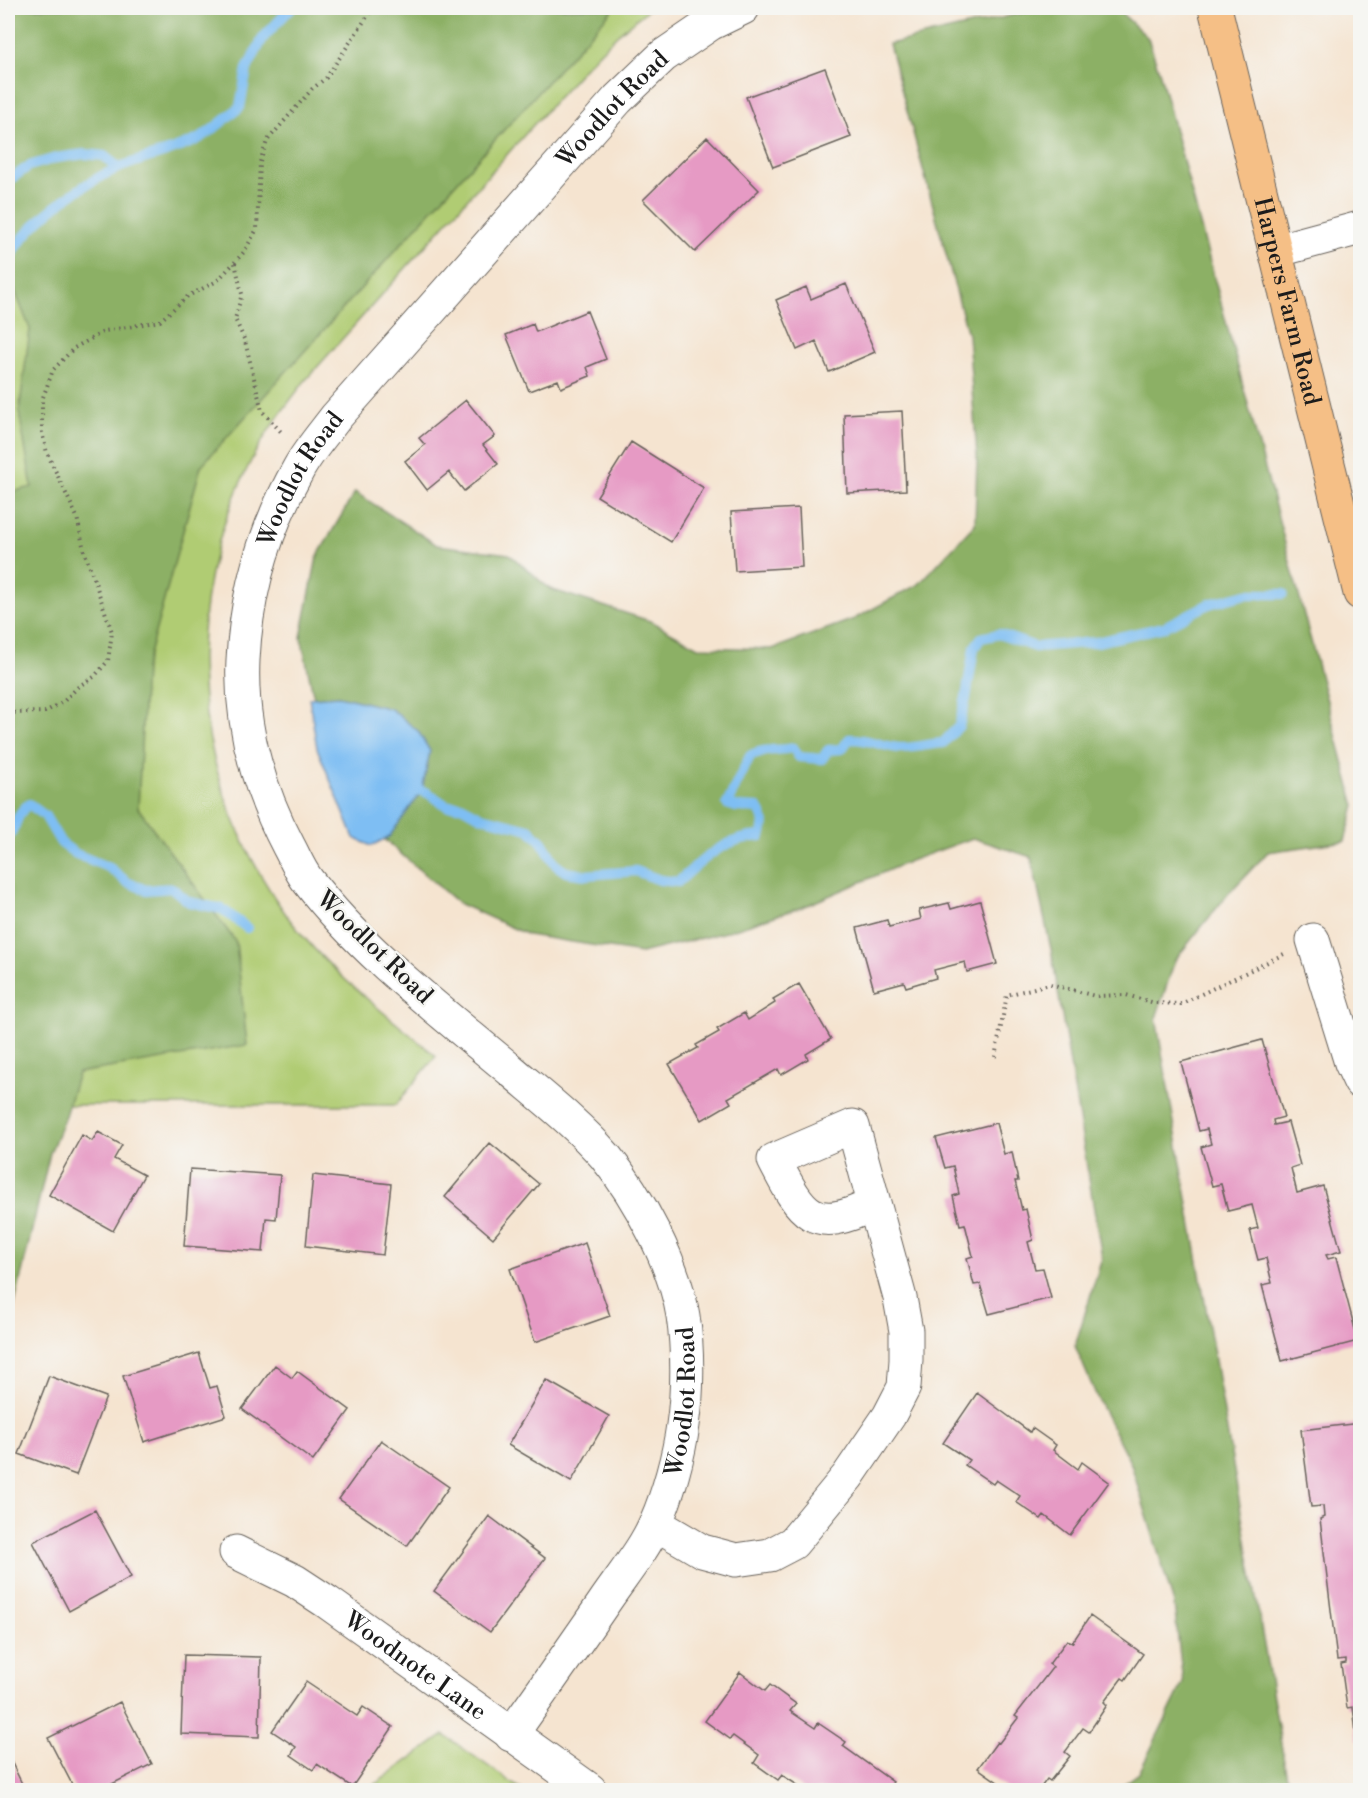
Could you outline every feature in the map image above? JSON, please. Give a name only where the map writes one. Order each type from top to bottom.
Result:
[{"type":"main road","name":"Harpers Farm Road","points":[[1215,8],[1360,593]]},
{"type":"street","name":"Woodlot Road","points":[[511,1735],[629,1567],[656,1524],[672,1475],[683,1426],[686,1374],[683,1315],[667,1261],[641,1208],[606,1158],[569,1119],[397,974],[347,927],[305,878],[276,822],[258,774],[242,686],[244,632],[255,575],[276,514],[304,460],[336,417],[618,99],[663,56],[711,24],[743,8]]},
{"type":"street","points":[[1275,251],[1360,228]]},
{"type":"street","points":[[1313,940],[1360,1082]]},
{"type":"street","points":[[656,1524],[702,1551],[736,1560],[770,1555],[793,1543],[848,1476],[889,1416],[904,1387],[906,1331],[900,1298],[873,1204]]},
{"type":"street","name":"Woodnote Lane","points":[[236,1552],[294,1581],[327,1602],[590,1791]]},
{"type":"path","points":[[8,713],[45,712],[63,702],[79,686],[94,677],[108,661],[112,632],[84,550],[77,517],[47,453],[42,432],[42,400],[54,370],[74,348],[105,331],[160,321],[188,296],[217,281],[244,252],[256,229],[260,162],[267,141],[312,89],[327,78],[373,8]]},
{"type":"path","points":[[235,262],[242,294],[235,318],[245,341],[262,411],[304,460]]},
{"type":"path","points":[[995,1057],[1007,995],[1050,984],[1095,996],[1126,995],[1155,1003],[1181,1004],[1313,940]]},
{"type":"green space","points":[[8,8],[614,8],[201,466],[145,669],[138,808],[236,942],[247,1045],[78,1073],[64,1119],[50,1153],[12,1315],[8,1346],[8,493],[32,487],[19,412],[30,329],[13,286],[11,240],[8,233]]},
{"type":"green space","points":[[144,8],[650,8],[618,34],[586,66],[304,382],[253,457],[227,515],[211,574],[203,634],[204,694],[213,753],[230,811],[256,867],[290,920],[323,958],[359,992],[436,1056],[396,1105],[47,1105],[8,1320],[8,159]]},
{"type":"green space","points":[[1044,8],[1116,8],[1148,38],[1160,74],[1355,806],[1345,841],[1268,852],[1228,894],[1175,960],[1156,1018],[1289,1790],[1116,1790],[1139,1773],[1183,1683],[1174,1604],[1131,1464],[1100,1404],[1075,1346],[1102,1258],[1051,949],[1031,857],[973,838],[910,861],[803,907],[722,933],[641,953],[528,935],[458,903],[372,829],[326,755],[301,637],[317,557],[355,492],[437,545],[509,554],[550,589],[650,621],[698,647],[772,649],[854,619],[919,584],[975,524],[977,457],[968,335],[889,44]]},
{"type":"green space","points":[[444,1735],[522,1790],[367,1790]]},
{"type":"water","points":[[339,696],[391,709],[418,731],[430,751],[422,791],[389,837],[371,846],[354,838],[317,748],[309,698]]},
{"type":"building","points":[[825,68],[851,137],[773,167],[746,97]]},
{"type":"building","points":[[707,137],[759,190],[695,252],[643,200]]},
{"type":"building","points":[[846,284],[875,352],[829,372],[816,341],[797,350],[776,300],[806,287],[811,299]]},
{"type":"building","points":[[587,311],[606,359],[587,367],[590,376],[561,388],[558,380],[529,391],[506,335],[533,324],[536,332]]},
{"type":"building","points":[[466,400],[495,436],[483,445],[498,464],[464,491],[449,472],[427,490],[405,461],[425,445],[419,438]]},
{"type":"building","points":[[902,411],[906,490],[847,493],[844,414]]},
{"type":"building","points":[[631,442],[704,488],[671,542],[597,496]]},
{"type":"building","points":[[799,508],[802,567],[735,571],[731,512]]},
{"type":"building","points":[[980,901],[997,964],[967,972],[965,962],[934,970],[936,978],[906,987],[904,982],[874,990],[857,928],[887,920],[889,927],[921,919],[919,910],[949,903],[951,909]]},
{"type":"building","points":[[799,984],[831,1039],[806,1054],[808,1059],[781,1075],[778,1069],[728,1098],[731,1103],[702,1120],[669,1064],[698,1048],[696,1045],[719,1032],[717,1029],[744,1013],[748,1020],[775,1003],[773,999]]},
{"type":"building","points":[[1262,1040],[1284,1117],[1273,1120],[1274,1125],[1288,1122],[1300,1165],[1291,1168],[1297,1193],[1323,1186],[1341,1251],[1326,1255],[1328,1259],[1336,1257],[1358,1341],[1282,1361],[1262,1285],[1272,1283],[1266,1258],[1258,1260],[1250,1230],[1258,1228],[1252,1205],[1228,1211],[1221,1184],[1212,1186],[1201,1147],[1211,1144],[1207,1129],[1199,1131],[1181,1062]]},
{"type":"building","points":[[996,1123],[1004,1154],[1012,1152],[1018,1181],[1015,1181],[1022,1210],[1026,1209],[1033,1240],[1028,1242],[1035,1269],[1043,1268],[1051,1298],[989,1314],[980,1284],[974,1285],[967,1258],[973,1256],[965,1224],[960,1225],[953,1196],[959,1194],[953,1166],[945,1168],[936,1138]]},
{"type":"building","points":[[98,1132],[122,1145],[114,1159],[144,1175],[113,1231],[49,1195],[82,1135],[92,1141]]},
{"type":"building","points":[[490,1143],[539,1184],[493,1238],[445,1197]]},
{"type":"building","points":[[190,1169],[280,1175],[276,1219],[266,1218],[263,1252],[184,1246]]},
{"type":"building","points":[[313,1175],[391,1184],[383,1255],[306,1246]]},
{"type":"building","points":[[585,1243],[610,1316],[535,1342],[510,1269]]},
{"type":"building","points":[[199,1353],[210,1388],[217,1386],[226,1416],[144,1442],[123,1376]]},
{"type":"building","points":[[275,1365],[292,1378],[297,1371],[350,1410],[313,1461],[242,1409]]},
{"type":"building","points":[[49,1376],[106,1397],[76,1475],[19,1454]]},
{"type":"building","points":[[546,1380],[609,1416],[571,1482],[508,1445]]},
{"type":"building","points":[[977,1393],[1030,1432],[1032,1428],[1056,1445],[1053,1450],[1078,1469],[1082,1462],[1109,1482],[1070,1535],[1044,1515],[1041,1519],[1016,1502],[1020,1496],[996,1480],[993,1484],[965,1465],[969,1460],[943,1443]]},
{"type":"building","points":[[1360,1423],[1360,1740],[1357,1741],[1353,1707],[1347,1708],[1341,1664],[1346,1663],[1346,1659],[1337,1660],[1320,1519],[1324,1517],[1323,1506],[1311,1507],[1301,1430]]},
{"type":"building","points":[[381,1440],[449,1487],[407,1546],[339,1499]]},
{"type":"building","points":[[95,1510],[131,1577],[69,1611],[33,1542]]},
{"type":"building","points":[[489,1516],[545,1558],[490,1632],[434,1591]]},
{"type":"building","points":[[1090,1616],[1143,1654],[1125,1680],[1122,1678],[1104,1702],[1107,1705],[1089,1732],[1083,1728],[1065,1752],[1070,1756],[1050,1781],[1047,1779],[1039,1790],[1009,1790],[978,1768],[1018,1718],[1015,1716],[1053,1667],[1049,1664],[1067,1640],[1072,1643]]},
{"type":"building","points":[[184,1655],[261,1657],[259,1737],[181,1734]]},
{"type":"building","points":[[740,1672],[765,1691],[770,1685],[796,1704],[790,1711],[815,1728],[818,1723],[846,1742],[843,1746],[893,1782],[887,1790],[805,1790],[782,1775],[778,1780],[754,1763],[759,1755],[733,1736],[730,1739],[705,1721]]},
{"type":"building","points":[[306,1682],[357,1716],[363,1707],[393,1727],[352,1787],[317,1764],[313,1770],[291,1755],[296,1747],[272,1731]]},
{"type":"building","points":[[120,1702],[152,1764],[100,1790],[75,1790],[48,1738]]},
{"type":"building","points":[[8,1755],[25,1790],[8,1790]]},
{"type":"waterway","points":[[8,263],[26,234],[55,207],[87,184],[118,168],[200,138],[240,107],[247,69],[263,38],[291,8]]},
{"type":"waterway","points":[[8,181],[29,166],[56,158],[85,154],[104,156],[119,168]]},
{"type":"waterway","points":[[409,787],[428,793],[447,806],[461,806],[482,817],[529,829],[542,842],[556,865],[566,872],[586,875],[636,871],[660,880],[678,882],[725,845],[761,836],[764,822],[758,808],[736,807],[727,804],[750,756],[754,753],[793,748],[799,757],[822,759],[828,750],[842,749],[849,739],[900,748],[943,743],[959,726],[974,648],[981,638],[999,634],[1035,647],[1097,642],[1164,627],[1209,604],[1246,594],[1283,594]]},
{"type":"waterway","points":[[8,837],[21,812],[29,804],[45,816],[61,843],[76,854],[110,868],[127,882],[146,890],[172,888],[189,902],[222,909],[247,928]]}]
